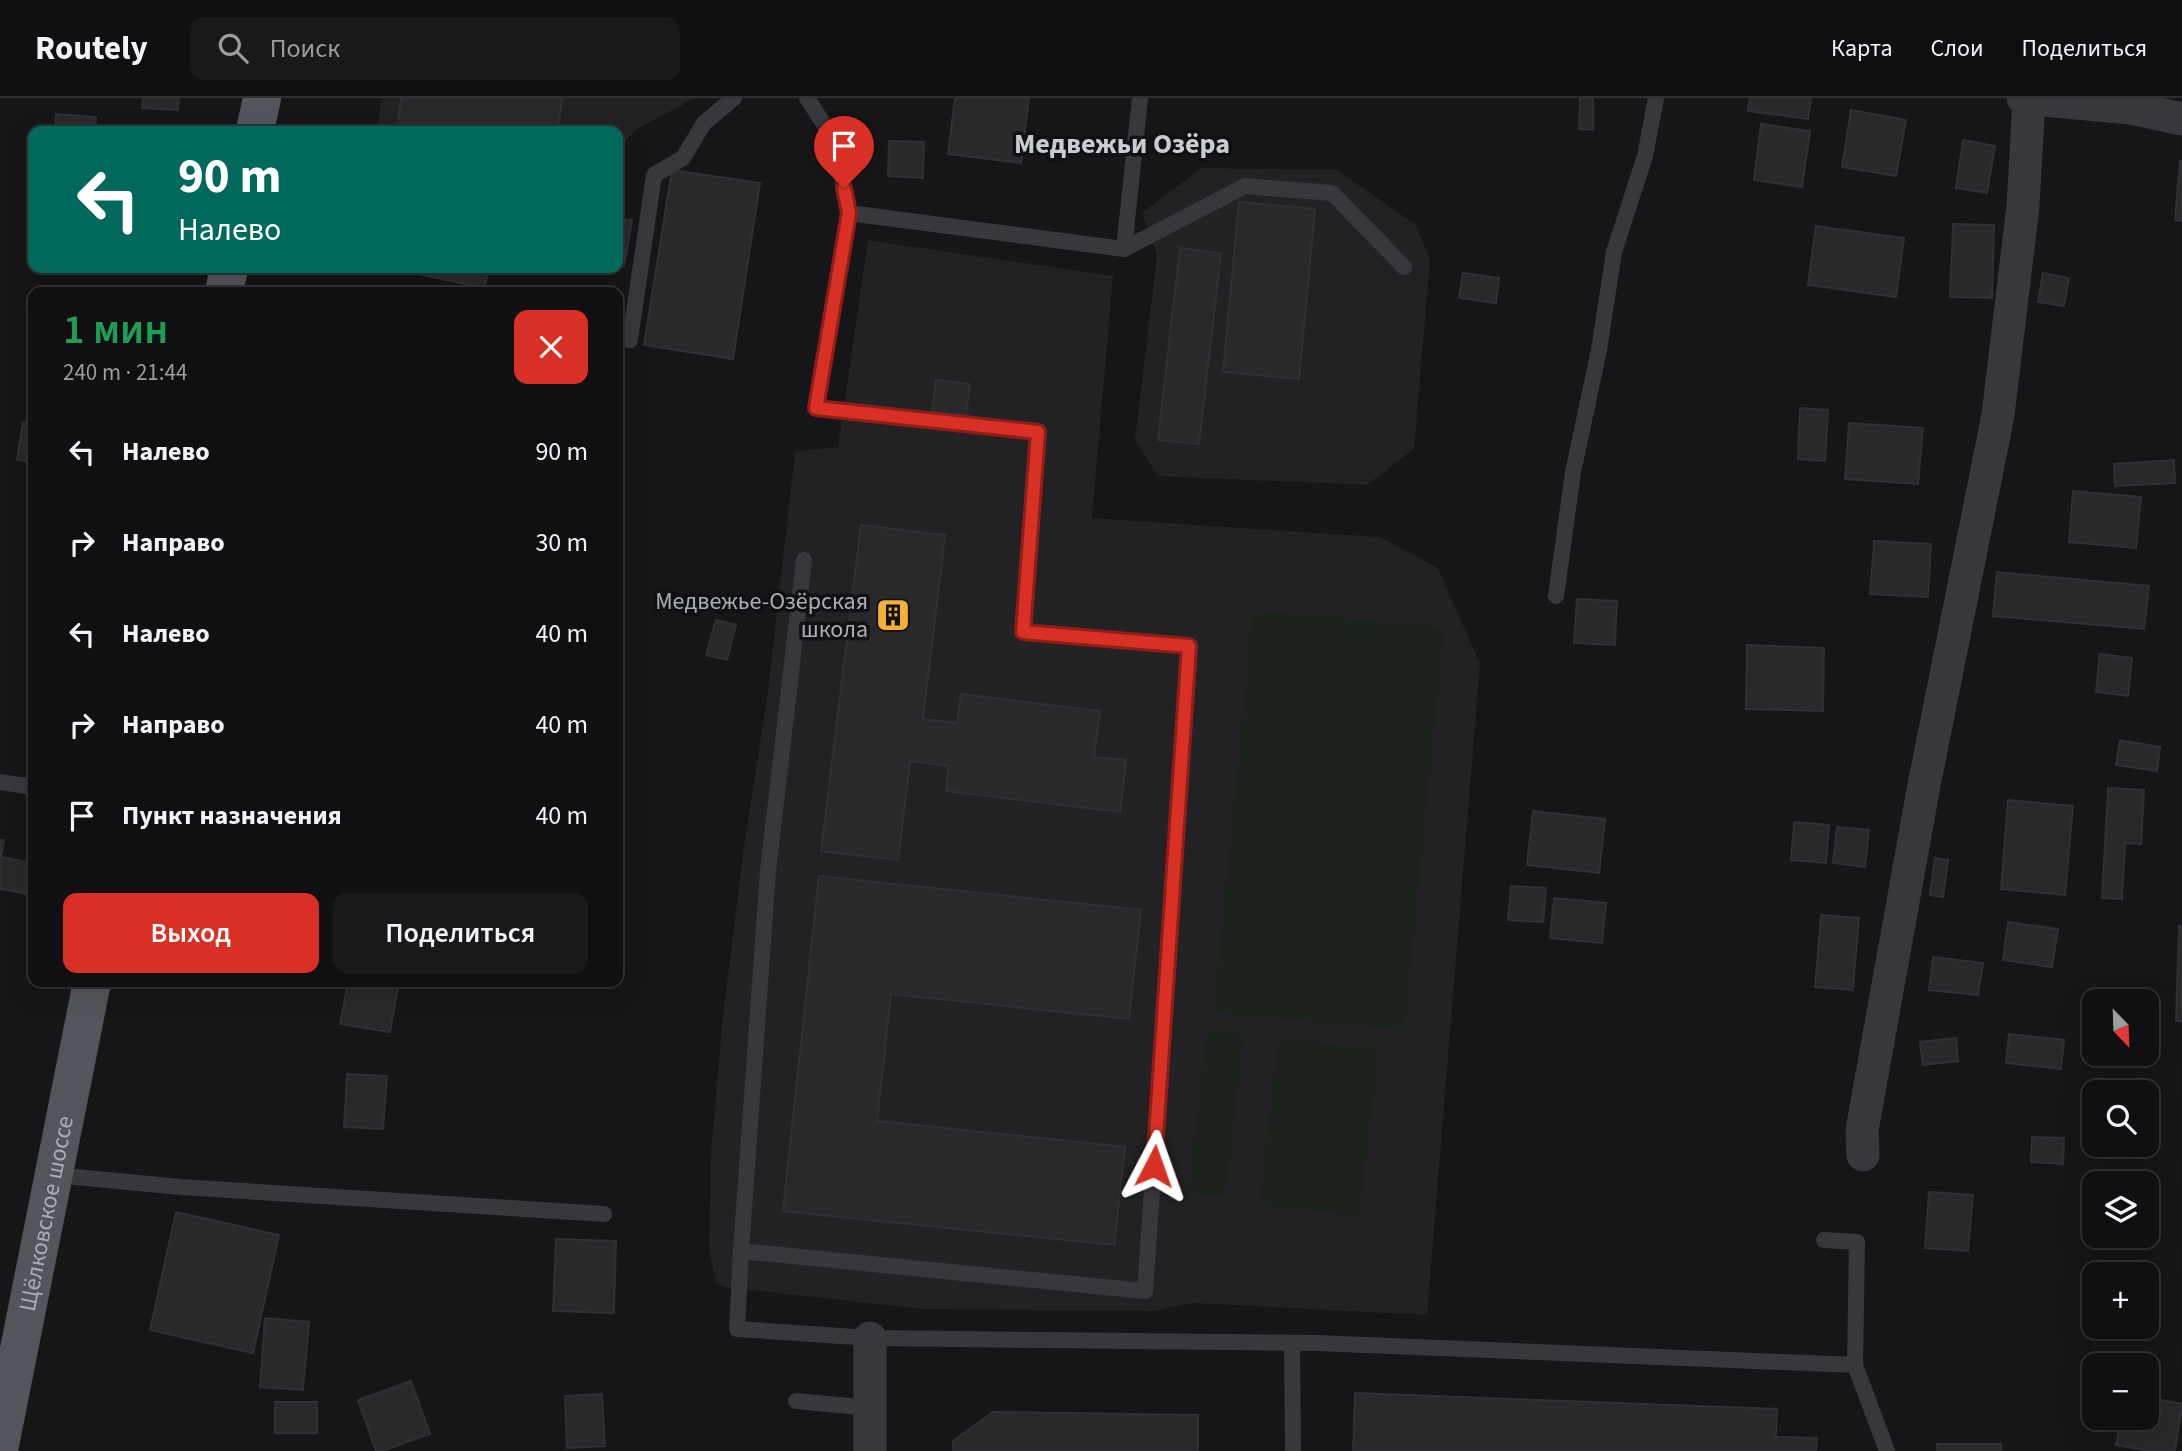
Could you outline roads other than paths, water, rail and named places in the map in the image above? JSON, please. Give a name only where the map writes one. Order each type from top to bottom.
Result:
[{"type":"main road","points":[[256,126],[262,98]]},
{"type":"main road","name":"Щёлковское шоссе","points":[[0,1445],[91,987]]},
{"type":"street","points":[[1863,1155],[1862,1130],[1924,785],[1998,415],[2023,206],[2026,99],[2132,108],[2182,118]]},
{"type":"street","points":[[870,1338],[870,1451]]},
{"type":"lane","points":[[630,340],[654,175],[683,158],[704,123],[734,98]]},
{"type":"lane","points":[[741,1251],[1145,1291],[1189,646],[1023,632],[1038,432],[816,408],[849,213],[834,140],[807,98]]},
{"type":"lane","points":[[1124,249],[1140,98]]},
{"type":"lane","points":[[1556,596],[1573,472],[1599,349],[1614,252],[1645,156],[1656,98]]},
{"type":"lane","points":[[849,213],[1124,249],[1245,186],[1332,193],[1404,267]]},
{"type":"lane","points":[[804,560],[768,871],[737,1329],[870,1338],[1292,1344],[1855,1365]]},
{"type":"lane","points":[[0,782],[28,786]]},
{"type":"lane","points":[[54,1175],[181,1187],[604,1214]]},
{"type":"lane","points":[[1824,1240],[1857,1242],[1855,1365],[1887,1451]]},
{"type":"lane","points":[[1292,1344],[1293,1451]]},
{"type":"lane","points":[[796,1401],[870,1409]]},
{"type":"place","name":"Медвежье-Озёрская школа","points":[[893,615]]},
{"type":"district","name":"Медвежьи Озёра","points":[[1122,144]]}]
